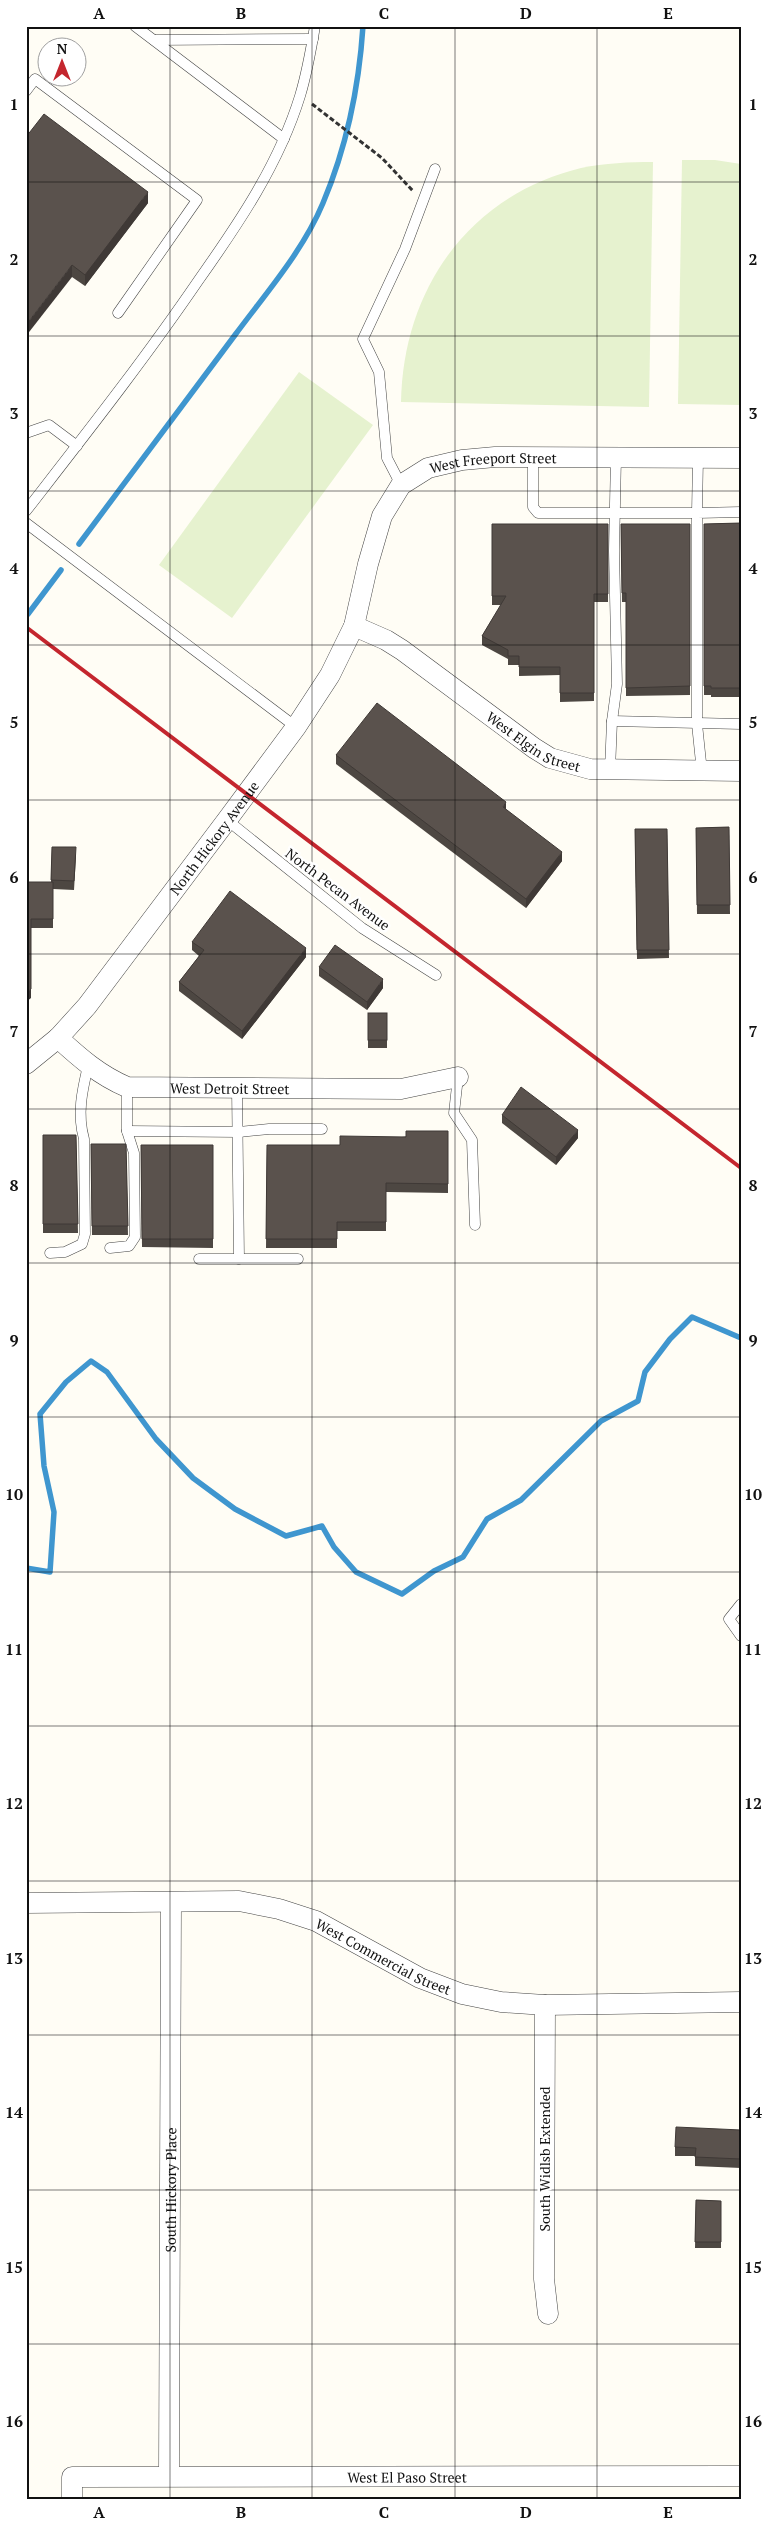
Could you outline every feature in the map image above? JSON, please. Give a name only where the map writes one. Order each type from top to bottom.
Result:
[{"type":"street","name":"West Freeport Street","points":[[354,626],[368,564],[382,516],[401,485],[428,468],[462,460],[741,458]]},
{"type":"street","name":"North Hickory Avenue","points":[[58,1038],[86,1006],[296,727],[330,675],[354,626]]},
{"type":"street","name":"West Elgin Street","points":[[354,626],[386,640],[402,650],[550,758],[590,769],[702,772],[741,771]]},
{"type":"street","points":[[26,1064],[58,1038]]},
{"type":"street","name":"West Detroit Street","points":[[58,1038],[88,1066],[106,1078],[127,1087],[401,1089],[458,1077]]},
{"type":"street","name":"West Commercial Street","points":[[26,1903],[239,1902],[279,1909],[316,1921],[420,1978],[462,1994],[501,2002],[544,2005],[741,2002]]},
{"type":"street","name":"South Hickory Place","points":[[169,2476],[170,1903]]},
{"type":"street","name":"South Widlsb Extended","points":[[544,2005],[544,2279],[548,2314]]},
{"type":"street","name":"West El Paso Street","points":[[72,2500],[72,2477],[741,2476]]},
{"type":"lane","points":[[135,26],[284,139]]},
{"type":"lane","points":[[26,511],[153,346],[237,225],[273,164],[284,139],[300,97],[315,26]]},
{"type":"lane","points":[[154,40],[313,39]]},
{"type":"lane","points":[[26,91],[35,79],[197,200],[118,313]]},
{"type":"lane","points":[[401,485],[387,458],[379,372],[363,338],[405,249],[435,169]]},
{"type":"lane","points":[[26,433],[49,425],[77,446]]},
{"type":"lane","points":[[533,458],[533,507],[538,513],[741,512]]},
{"type":"lane","points":[[610,770],[612,721],[617,684],[614,551],[617,513],[616,458]]},
{"type":"lane","points":[[698,458],[697,724],[702,772]]},
{"type":"lane","points":[[26,523],[296,727]]},
{"type":"lane","points":[[612,721],[741,724]]},
{"type":"lane","name":"North Pecan Avenue","points":[[227,820],[362,928],[436,976]]},
{"type":"lane","points":[[50,1252],[65,1252],[82,1244],[85,1234],[84,1139],[80,1117],[81,1094],[88,1066]]},
{"type":"lane","points":[[458,1077],[454,1113],[472,1140],[475,1225]]},
{"type":"lane","points":[[110,1248],[128,1246],[135,1237],[134,1153],[127,1132],[127,1087]]},
{"type":"lane","points":[[238,1088],[239,1132],[236,1170],[239,1259]]},
{"type":"lane","points":[[127,1132],[239,1132],[269,1129],[322,1129]]},
{"type":"lane","points":[[199,1258],[298,1259]]},
{"type":"lane","points":[[741,1604],[730,1619],[741,1636]]},
{"type":"path","points":[[300,97],[327,114],[371,149],[423,202]]},
{"type":"green space","points":[[682,160],[715,160],[741,164],[741,405],[678,404]]},
{"type":"green space","points":[[653,162],[649,407],[401,402],[405,361],[414,322],[429,285],[450,253],[475,224],[506,200],[541,181],[590,166]]},
{"type":"green space","points":[[299,372],[373,425],[232,618],[159,565]]},
{"type":"building","points":[[44,114],[148,192],[85,275],[72,265],[26,325],[26,137]]},
{"type":"building","points":[[741,523],[741,688],[711,688],[711,686],[704,686],[704,524]]},
{"type":"building","points":[[492,524],[608,524],[608,594],[594,594],[594,693],[560,693],[560,667],[519,667],[519,656],[508,656],[508,650],[482,636],[506,596],[492,596]]},
{"type":"building","points":[[621,524],[690,524],[690,686],[626,688],[626,593],[622,593]]},
{"type":"building","points":[[377,703],[506,802],[503,807],[562,852],[526,899],[336,755]]},
{"type":"building","points":[[729,827],[730,905],[697,905],[696,828]]},
{"type":"building","points":[[635,829],[667,829],[669,950],[637,950]]},
{"type":"building","points":[[52,847],[76,847],[74,881],[51,880]]},
{"type":"building","points":[[26,882],[53,882],[53,919],[31,919],[31,989],[26,993]]},
{"type":"building","points":[[230,891],[306,948],[242,1031],[179,982],[204,950],[192,942]]},
{"type":"building","points":[[335,945],[383,979],[367,1002],[319,967]]},
{"type":"building","points":[[368,1013],[387,1013],[387,1040],[368,1040]]},
{"type":"building","points":[[521,1087],[578,1130],[556,1157],[502,1115]]},
{"type":"building","points":[[406,1131],[448,1131],[448,1184],[386,1183],[386,1222],[337,1222],[337,1239],[266,1239],[267,1145],[340,1145],[340,1136],[406,1137]]},
{"type":"building","points":[[43,1135],[76,1135],[78,1224],[43,1224]]},
{"type":"building","points":[[91,1144],[126,1144],[128,1226],[92,1226]]},
{"type":"building","points":[[141,1145],[213,1145],[213,1239],[142,1239]]},
{"type":"building","points":[[676,2127],[741,2130],[741,2159],[695,2157],[696,2148],[675,2147]]},
{"type":"building","points":[[696,2200],[721,2201],[721,2242],[695,2242]]},
{"type":"waterway","points":[[79,544],[295,255],[315,221],[339,160],[345,138],[355,94],[363,26]]},
{"type":"waterway","points":[[28,614],[61,570]]},
{"type":"waterway","points":[[26,1568],[50,1572],[54,1512],[44,1466],[40,1414],[66,1382],[91,1361],[107,1372],[156,1439],[193,1478],[235,1509],[286,1536],[322,1526],[334,1547],[356,1572],[402,1594],[434,1571],[463,1557],[487,1519],[521,1500],[601,1421],[638,1401],[645,1372],[670,1339],[692,1317],[741,1338]]},
{"type":"railway","points":[[26,627],[741,1168]]}]
